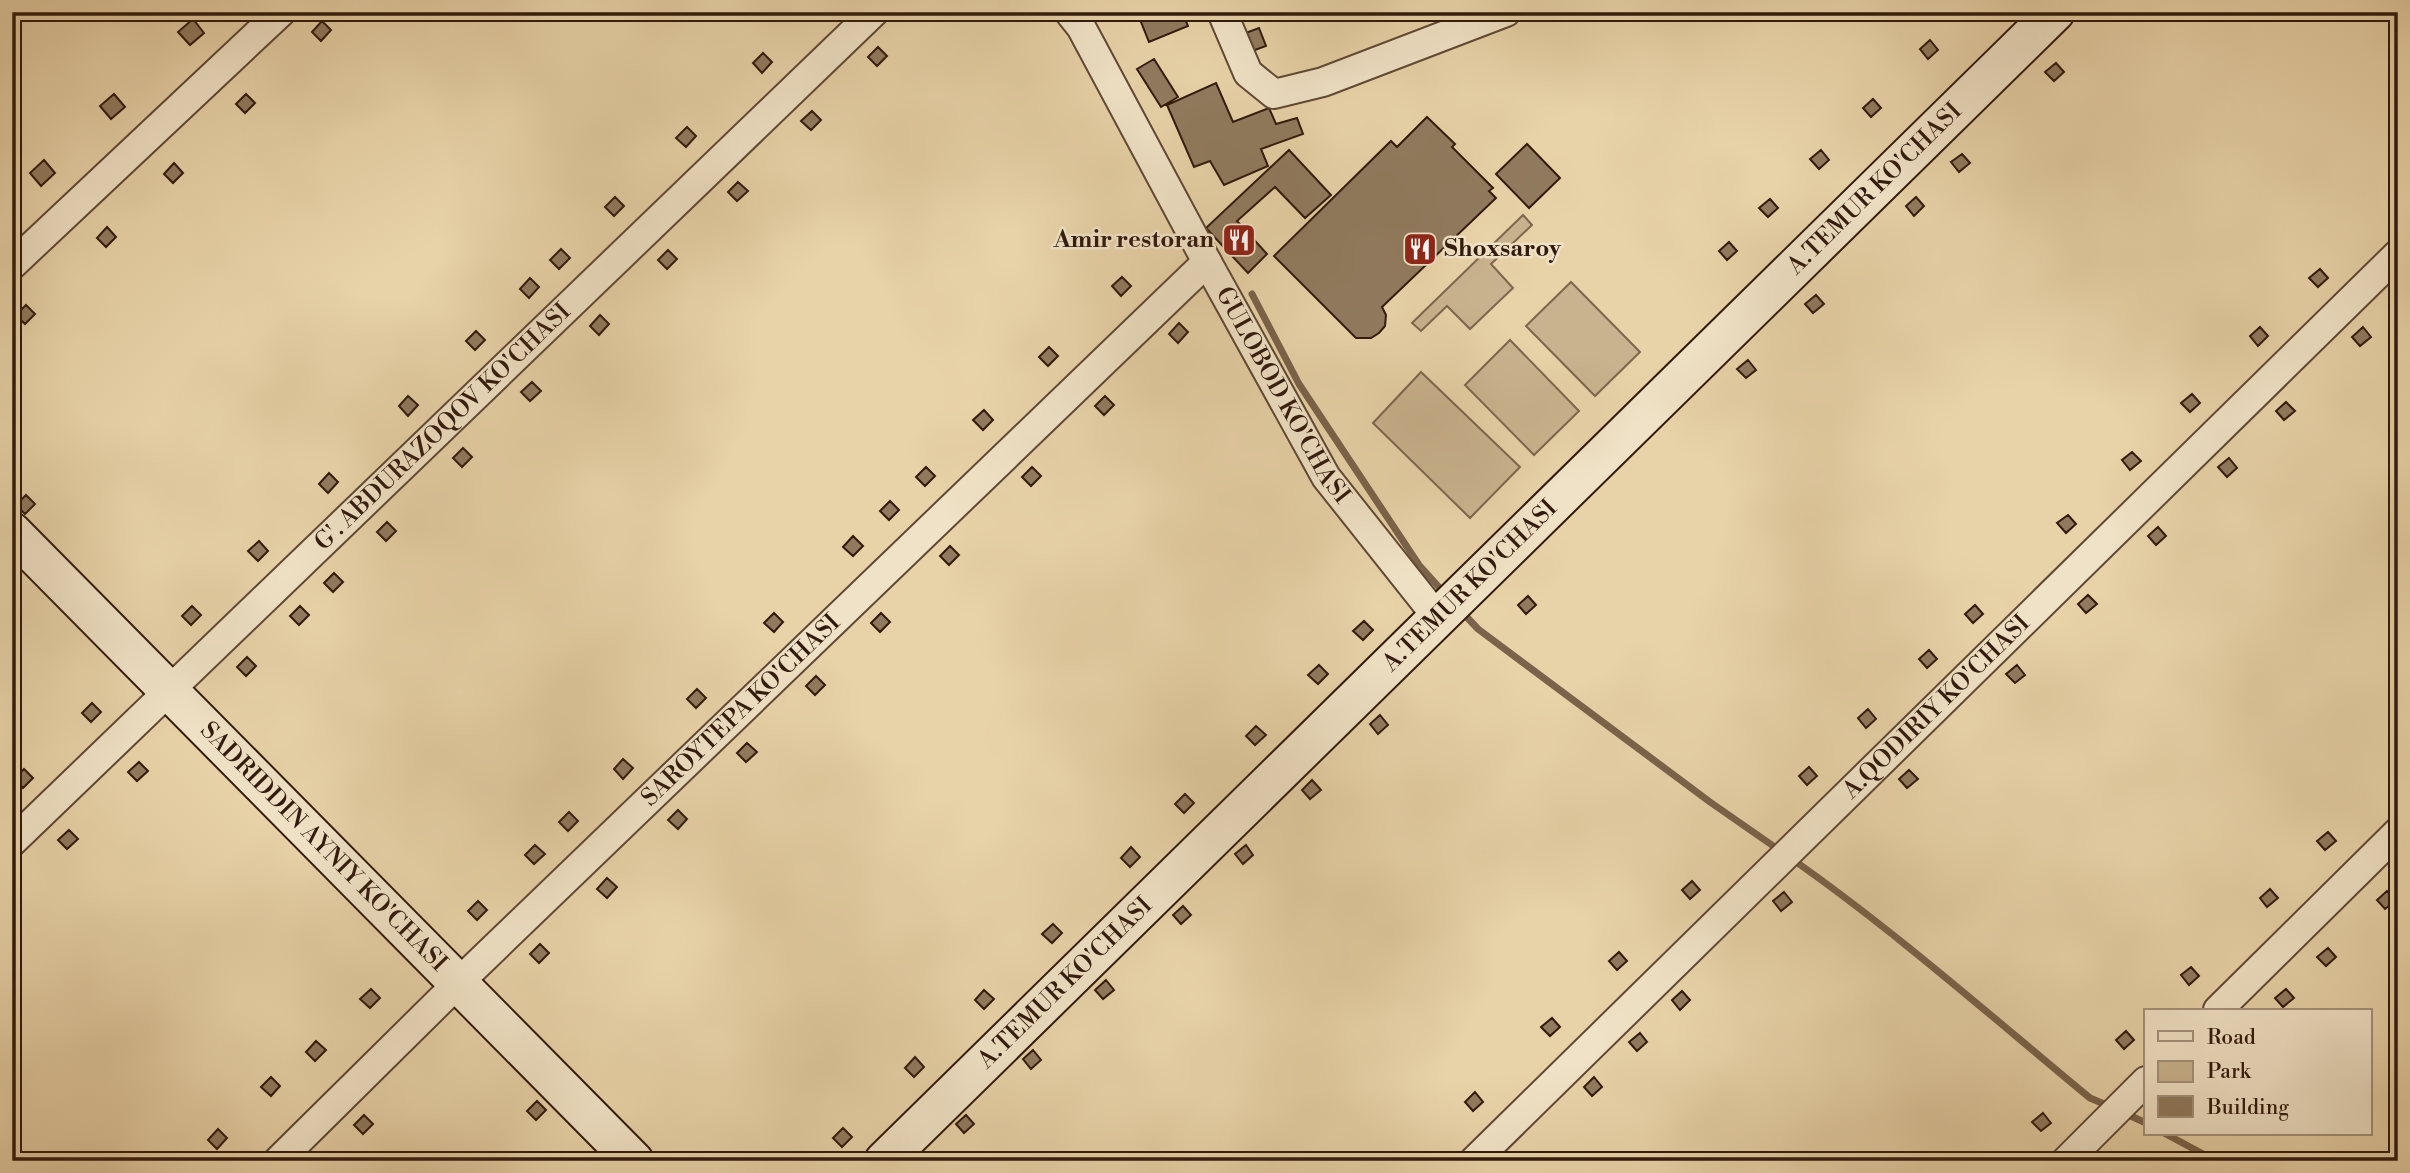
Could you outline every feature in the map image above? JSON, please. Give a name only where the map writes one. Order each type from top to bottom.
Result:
[{"type":"main road","name":"A.TEMUR KO'CHASI","points":[[884,1161],[2054,12]]},
{"type":"main road","name":"SADRIDDIN AYNIY KO'CHASI","points":[[12,532],[634,1161]]},
{"type":"street","points":[[12,265],[281,12]]},
{"type":"street","name":"G'. ABDURAZOQOV KO'CHASI","points":[[12,842],[874,12]]},
{"type":"street","name":"GULOBOD KO'CHASI","points":[[1069,12],[1081,27],[1326,477],[1437,618]]},
{"type":"street","points":[[1222,12],[1248,73],[1274,94],[1323,82],[1506,12]]},
{"type":"street","name":"A.QODIRIY KO'CHASI","points":[[1474,1161],[2398,254]]},
{"type":"street","name":"SAROYTEPA KO'CHASI","points":[[278,1161],[457,984],[1207,262]]},
{"type":"street","points":[[2219,1009],[2398,832]]},
{"type":"street","points":[[2066,1161],[2144,1084]]},
{"type":"green space","points":[[1523,215],[1532,225],[1491,264],[1513,288],[1470,329],[1447,306],[1421,331],[1412,323]]},
{"type":"green space","points":[[1571,282],[1640,352],[1595,396],[1526,326]]},
{"type":"green space","points":[[1510,340],[1579,411],[1534,455],[1465,385]]},
{"type":"green space","points":[[1421,372],[1520,467],[1470,518],[1373,423]]},
{"type":"building","points":[[1137,12],[1182,12],[1188,26],[1149,42]]},
{"type":"building","points":[[193,19],[204,33],[190,45],[178,32]]},
{"type":"building","points":[[322,21],[331,30],[321,41],[312,32]]},
{"type":"building","points":[[1259,28],[1266,46],[1247,53],[1240,35]]},
{"type":"building","points":[[1930,40],[1938,50],[1928,59],[1920,49]]},
{"type":"building","points":[[878,47],[887,56],[877,66],[868,57]]},
{"type":"building","points":[[763,53],[772,62],[762,73],[753,63]]},
{"type":"building","points":[[1154,59],[1178,97],[1161,107],[1137,69]]},
{"type":"building","points":[[2056,63],[2064,72],[2054,81],[2045,72]]},
{"type":"building","points":[[1216,83],[1233,122],[1269,108],[1276,124],[1297,118],[1303,134],[1261,149],[1268,166],[1224,185],[1210,161],[1194,167],[1167,105]]},
{"type":"building","points":[[114,94],[125,107],[111,119],[100,106]]},
{"type":"building","points":[[246,94],[255,103],[245,113],[236,104]]},
{"type":"building","points":[[1873,99],[1881,108],[1871,117],[1863,108]]},
{"type":"building","points":[[812,111],[821,120],[811,130],[801,121]]},
{"type":"building","points":[[1427,117],[1455,144],[1452,147],[1493,188],[1489,191],[1496,198],[1382,307],[1386,315],[1385,326],[1379,333],[1371,338],[1356,338],[1274,256],[1391,141],[1397,147]]},
{"type":"building","points":[[687,127],[696,136],[686,147],[676,138]]},
{"type":"building","points":[[1527,144],[1560,178],[1529,208],[1496,174]]},
{"type":"building","points":[[1289,150],[1331,195],[1305,218],[1275,187],[1237,221],[1267,254],[1248,273],[1206,228]]},
{"type":"building","points":[[1821,150],[1829,160],[1819,169],[1810,159]]},
{"type":"building","points":[[1962,154],[1970,163],[1959,172],[1951,162]]},
{"type":"building","points":[[44,160],[55,173],[41,186],[30,173]]},
{"type":"building","points":[[174,163],[183,173],[173,183],[164,174]]},
{"type":"building","points":[[738,182],[748,191],[737,201],[728,192]]},
{"type":"building","points":[[615,197],[624,206],[614,216],[605,207]]},
{"type":"building","points":[[1916,197],[1924,206],[1914,216],[1906,206]]},
{"type":"building","points":[[1770,199],[1778,208],[1768,217],[1759,208]]},
{"type":"building","points":[[107,227],[116,237],[106,247],[97,238]]},
{"type":"building","points":[[1729,242],[1737,251],[1727,260],[1719,251]]},
{"type":"building","points":[[561,249],[570,258],[559,269],[550,260]]},
{"type":"building","points":[[668,250],[677,259],[667,269],[658,260]]},
{"type":"building","points":[[2320,269],[2328,278],[2318,287],[2309,278]]},
{"type":"building","points":[[1122,277],[1131,286],[1121,296],[1112,286]]},
{"type":"building","points":[[530,278],[539,287],[529,298],[520,289]]},
{"type":"building","points":[[1816,295],[1824,304],[1813,313],[1805,304]]},
{"type":"building","points":[[26,305],[35,314],[25,324],[16,315]]},
{"type":"building","points":[[600,315],[609,324],[599,335],[590,326]]},
{"type":"building","points":[[1179,323],[1188,332],[1178,343],[1169,334]]},
{"type":"building","points":[[2260,327],[2268,336],[2258,346],[2250,336]]},
{"type":"building","points":[[2363,327],[2371,337],[2360,346],[2352,337]]},
{"type":"building","points":[[476,331],[485,340],[475,350],[466,341]]},
{"type":"building","points":[[1049,347],[1058,356],[1048,366],[1039,357]]},
{"type":"building","points":[[1748,360],[1756,370],[1746,378],[1737,369]]},
{"type":"building","points":[[532,382],[541,391],[530,401],[521,392]]},
{"type":"building","points":[[2192,394],[2200,403],[2190,412],[2181,403]]},
{"type":"building","points":[[408,396],[418,405],[408,416],[399,406]]},
{"type":"building","points":[[1105,396],[1114,405],[1104,415],[1095,406]]},
{"type":"building","points":[[2286,402],[2295,411],[2284,420],[2276,411]]},
{"type":"building","points":[[984,410],[993,420],[983,430],[973,420]]},
{"type":"building","points":[[463,448],[472,457],[462,467],[453,458]]},
{"type":"building","points":[[2132,452],[2141,461],[2130,470],[2122,460]]},
{"type":"building","points":[[2229,458],[2237,468],[2227,477],[2218,467]]},
{"type":"building","points":[[926,467],[935,476],[925,486],[916,477]]},
{"type":"building","points":[[1032,467],[1041,476],[1031,486],[1022,477]]},
{"type":"building","points":[[329,473],[338,482],[328,493],[319,484]]},
{"type":"building","points":[[26,495],[35,504],[25,514],[16,505]]},
{"type":"building","points":[[890,501],[899,510],[889,520],[880,511]]},
{"type":"building","points":[[2068,515],[2076,524],[2066,533],[2057,523]]},
{"type":"building","points":[[387,522],[396,531],[386,541],[377,532]]},
{"type":"building","points":[[2158,527],[2166,536],[2156,545],[2148,536]]},
{"type":"building","points":[[853,536],[863,546],[853,556],[843,547]]},
{"type":"building","points":[[259,541],[268,551],[258,561],[248,551]]},
{"type":"building","points":[[950,546],[959,555],[949,565],[940,556]]},
{"type":"building","points":[[334,573],[343,582],[333,592],[324,583]]},
{"type":"building","points":[[2088,595],[2097,604],[2086,613],[2078,604]]},
{"type":"building","points":[[1528,596],[1536,605],[1526,614],[1518,605]]},
{"type":"building","points":[[1975,605],[1983,614],[1973,623],[1965,614]]},
{"type":"building","points":[[192,606],[201,615],[191,625],[182,616]]},
{"type":"building","points":[[300,606],[309,615],[299,625],[290,616]]},
{"type":"building","points":[[774,613],[783,622],[774,632],[764,623]]},
{"type":"building","points":[[881,613],[890,622],[880,632],[871,623]]},
{"type":"building","points":[[1364,621],[1373,630],[1363,640],[1353,631]]},
{"type":"building","points":[[1929,650],[1937,659],[1927,668],[1919,659]]},
{"type":"building","points":[[247,657],[256,666],[246,676],[237,667]]},
{"type":"building","points":[[1319,665],[1328,674],[1318,684],[1308,675]]},
{"type":"building","points":[[2017,665],[2025,675],[2015,683],[2006,674]]},
{"type":"building","points":[[816,676],[825,685],[815,695],[806,686]]},
{"type":"building","points":[[697,689],[706,698],[696,708],[687,699]]},
{"type":"building","points":[[92,703],[101,712],[91,722],[82,713]]},
{"type":"building","points":[[1868,709],[1876,719],[1866,728],[1858,718]]},
{"type":"building","points":[[1380,715],[1388,725],[1378,734],[1370,724]]},
{"type":"building","points":[[1256,726],[1266,735],[1255,745],[1246,736]]},
{"type":"building","points":[[747,743],[757,752],[746,762],[737,753]]},
{"type":"building","points":[[623,759],[633,768],[623,779],[614,769]]},
{"type":"building","points":[[139,762],[148,771],[137,781],[128,772]]},
{"type":"building","points":[[1809,767],[1817,776],[1807,785],[1799,776]]},
{"type":"building","points":[[24,769],[33,778],[23,788],[14,779]]},
{"type":"building","points":[[1909,770],[1918,779],[1907,788],[1899,779]]},
{"type":"building","points":[[1312,780],[1321,790],[1310,799],[1302,790]]},
{"type":"building","points":[[1185,794],[1194,803],[1184,813],[1175,804]]},
{"type":"building","points":[[678,810],[687,819],[678,829],[668,820]]},
{"type":"building","points":[[569,812],[578,821],[568,831],[559,822]]},
{"type":"building","points":[[69,830],[78,839],[67,849],[58,840]]},
{"type":"building","points":[[2328,832],[2336,841],[2325,850],[2317,841]]},
{"type":"building","points":[[535,845],[545,854],[534,864],[525,855]]},
{"type":"building","points":[[1246,845],[1253,855],[1243,864],[1235,854]]},
{"type":"building","points":[[1131,847],[1140,857],[1130,867],[1121,858]]},
{"type":"building","points":[[607,878],[617,887],[607,898],[597,889]]},
{"type":"building","points":[[1692,881],[1700,890],[1690,899],[1682,890]]},
{"type":"building","points":[[2270,889],[2278,898],[2267,907],[2260,898]]},
{"type":"building","points":[[2387,891],[2395,901],[2385,909],[2377,900]]},
{"type":"building","points":[[1784,892],[1792,902],[1781,911],[1773,901]]},
{"type":"building","points":[[478,901],[487,910],[477,920],[468,911]]},
{"type":"building","points":[[1183,906],[1191,915],[1181,924],[1173,915]]},
{"type":"building","points":[[1053,924],[1062,933],[1052,943],[1042,934]]},
{"type":"building","points":[[540,944],[549,953],[539,963],[530,954]]},
{"type":"building","points":[[2328,948],[2336,957],[2326,966],[2317,957]]},
{"type":"building","points":[[1619,952],[1627,961],[1617,970],[1609,961]]},
{"type":"building","points":[[2191,967],[2199,976],[2189,985],[2181,975]]},
{"type":"building","points":[[1106,980],[1114,990],[1103,999],[1095,990]]},
{"type":"building","points":[[371,989],[380,998],[370,1008],[360,999]]},
{"type":"building","points":[[2286,989],[2294,998],[2283,1007],[2275,998]]},
{"type":"building","points":[[984,990],[994,999],[984,1009],[975,1000]]},
{"type":"building","points":[[1682,991],[1690,1000],[1680,1010],[1672,1000]]},
{"type":"building","points":[[1552,1018],[1560,1027],[1550,1036],[1541,1027]]},
{"type":"building","points":[[2126,1031],[2134,1040],[2124,1049],[2116,1040]]},
{"type":"building","points":[[1640,1033],[1647,1042],[1637,1051],[1629,1042]]},
{"type":"building","points":[[316,1041],[326,1050],[315,1061],[306,1052]]},
{"type":"building","points":[[1033,1050],[1041,1060],[1031,1069],[1023,1059]]},
{"type":"building","points":[[915,1057],[924,1067],[914,1077],[905,1068]]},
{"type":"building","points":[[271,1077],[280,1086],[271,1096],[261,1087]]},
{"type":"building","points":[[1594,1077],[1602,1087],[1592,1096],[1584,1087]]},
{"type":"building","points":[[1475,1092],[1483,1102],[1473,1111],[1465,1102]]},
{"type":"building","points":[[537,1101],[546,1110],[536,1120],[527,1111]]},
{"type":"building","points":[[2043,1113],[2051,1123],[2041,1131],[2032,1122]]},
{"type":"building","points":[[364,1115],[373,1124],[363,1134],[354,1125]]},
{"type":"building","points":[[966,1115],[974,1124],[964,1133],[956,1124]]},
{"type":"building","points":[[843,1128],[852,1137],[842,1147],[833,1138]]},
{"type":"building","points":[[218,1129],[227,1138],[217,1149],[208,1140]]},
{"type":"waterway","points":[[1252,294],[1299,384],[1419,565],[1446,595]]},
{"type":"waterway","points":[[1462,612],[1478,629],[1710,802],[1779,850]]},
{"type":"waterway","points":[[1792,859],[1906,945],[2090,1098],[2111,1107]]},
{"type":"waterway","points":[[2122,1112],[2144,1122]]},
{"type":"waterway","points":[[2166,1134],[2216,1161]]},
{"type":"place","name":"Amir restoran","points":[[1239,240]]},
{"type":"place","name":"Shoxsaroy","points":[[1420,249]]}]
